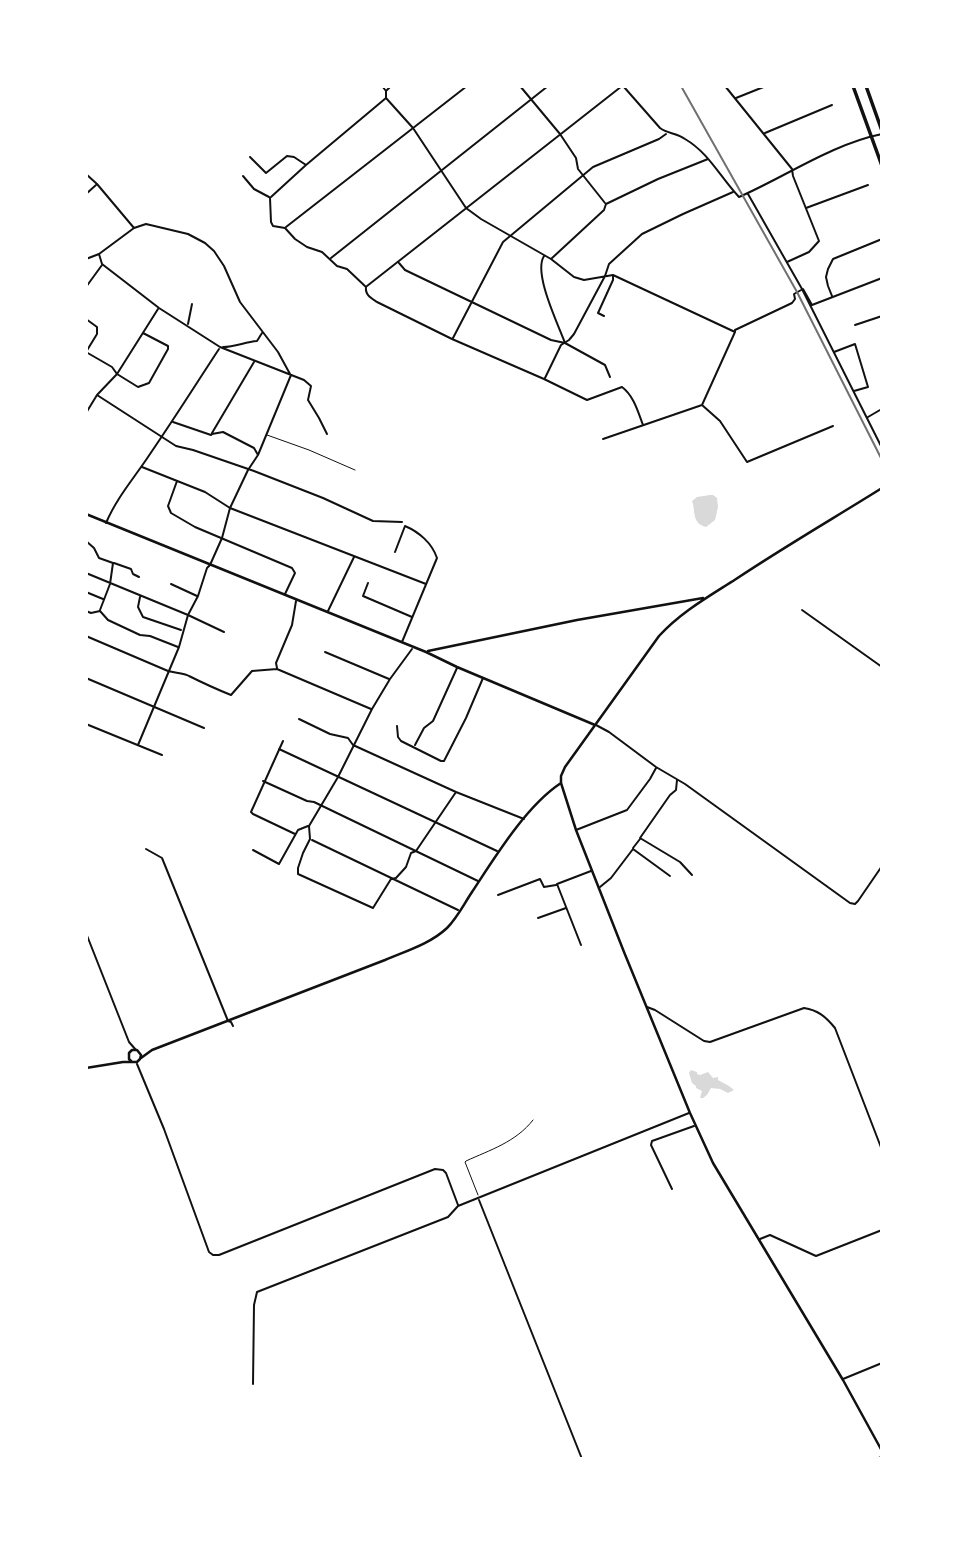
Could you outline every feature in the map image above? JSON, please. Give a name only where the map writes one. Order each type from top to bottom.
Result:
[{"type":"highway","points":[[853,86],[882,166]]},
{"type":"highway","points":[[866,86],[882,133]]},
{"type":"main road","points":[[882,488],[673,621],[659,636],[561,776],[576,830],[695,1126],[719,1176],[882,1451]]},
{"type":"main road","points":[[86,514],[426,652],[595,725]]},
{"type":"main road","points":[[426,652],[589,618],[707,598]]},
{"type":"main road","points":[[86,1069],[135,1062],[152,1050],[436,937],[449,926],[499,851],[524,819],[542,798],[561,783]]},
{"type":"main road","points":[[116,1063],[137,1050],[152,1050]]},
{"type":"main road","points":[[137,1050],[141,1053],[141,1058]]},
{"type":"main road","points":[[129,1054],[129,1059],[135,1062]]},
{"type":"main road","points":[[877,1459],[882,1457]]},
{"type":"street","points":[[382,86],[386,91],[386,99],[413,128],[466,208],[481,219],[551,258],[574,277],[584,280],[613,275],[735,332]]},
{"type":"street","points":[[386,91],[391,86]]},
{"type":"street","points":[[285,228],[467,86]]},
{"type":"street","points":[[520,86],[560,134],[576,158],[578,169],[606,204]]},
{"type":"street","points":[[330,259],[548,86]]},
{"type":"street","points":[[366,287],[623,86],[660,128],[685,138],[709,158],[738,197],[792,169],[882,133]]},
{"type":"street","points":[[725,86],[792,169],[819,241],[809,252],[787,262]]},
{"type":"street","points":[[735,98],[766,86]]},
{"type":"street","points":[[386,99],[270,198],[273,226],[285,228],[307,247],[322,252],[337,266],[347,269],[366,287],[368,296],[377,302],[452,339],[587,400],[622,387],[631,397],[643,425]]},
{"type":"street","points":[[764,134],[832,105]]},
{"type":"street","points":[[452,339],[503,242],[593,167],[659,139],[667,133]]},
{"type":"street","points":[[250,157],[266,173],[287,156],[306,165]]},
{"type":"street","points":[[551,258],[604,210],[606,204],[709,158]]},
{"type":"street","points":[[86,174],[134,228]]},
{"type":"street","points":[[243,176],[254,189],[270,198]]},
{"type":"street","points":[[86,194],[97,184]]},
{"type":"street","points":[[805,209],[868,185]]},
{"type":"street","points":[[544,379],[561,345],[574,334],[609,264],[642,234],[734,192]]},
{"type":"street","points":[[747,193],[802,289],[882,448]]},
{"type":"street","points":[[86,259],[99,254],[134,228],[146,224],[188,234],[205,243],[224,266],[240,302],[278,352],[291,375]]},
{"type":"street","points":[[832,298],[826,277],[833,258],[882,239]]},
{"type":"street","points":[[99,254],[102,264],[159,308],[220,347],[304,380],[312,386],[307,400],[327,434]]},
{"type":"street","points":[[545,255],[541,260],[541,275],[565,343]]},
{"type":"street","points":[[399,263],[405,270],[472,303],[551,340],[565,343],[605,365],[610,377]]},
{"type":"street","points":[[86,287],[102,264]]},
{"type":"street","points":[[604,316],[598,313],[613,275]]},
{"type":"street","points":[[802,289],[812,305],[882,278]]},
{"type":"street","points":[[603,439],[702,405],[735,330],[792,303],[794,294],[802,289]]},
{"type":"street","points":[[188,325],[192,304]]},
{"type":"street","points":[[86,412],[97,395],[117,374],[159,308]]},
{"type":"street","points":[[855,325],[882,316]]},
{"type":"street","points":[[86,319],[97,327],[97,334],[86,352],[138,387],[149,383],[168,349],[168,346],[143,333]]},
{"type":"street","points":[[220,347],[257,341],[262,332]]},
{"type":"street","points":[[834,353],[855,344],[868,387],[853,392]]},
{"type":"street","points":[[106,523],[118,498],[142,467],[220,347]]},
{"type":"street","points":[[212,434],[256,360]]},
{"type":"street","points":[[138,745],[207,568],[211,565],[222,538],[230,508],[258,455],[291,375]]},
{"type":"street","points":[[97,395],[176,446],[296,487],[373,521],[402,522]]},
{"type":"street","points":[[702,405],[720,421],[747,462],[833,426]]},
{"type":"street","points":[[867,418],[880,410]]},
{"type":"street","points":[[172,422],[211,435],[223,432],[254,448],[258,455]]},
{"type":"street","points":[[142,467],[205,492],[230,508],[426,584]]},
{"type":"street","points":[[177,481],[168,506],[171,513],[195,527],[292,568],[295,573],[285,595]]},
{"type":"street","points":[[395,552],[405,526],[417,531],[435,551],[437,558],[401,643]]},
{"type":"street","points":[[86,541],[94,548],[99,558],[131,569],[133,574],[139,577]]},
{"type":"street","points":[[327,612],[354,556]]},
{"type":"street","points":[[100,611],[110,584],[113,563]]},
{"type":"street","points":[[86,573],[224,632]]},
{"type":"street","points":[[368,583],[363,596],[413,617]]},
{"type":"street","points":[[171,584],[198,596]]},
{"type":"street","points":[[86,592],[104,599]]},
{"type":"street","points":[[140,596],[138,607],[143,617],[183,631]]},
{"type":"street","points":[[277,669],[276,663],[292,625],[296,600]]},
{"type":"street","points":[[802,610],[882,667]]},
{"type":"street","points":[[86,611],[100,611]]},
{"type":"street","points":[[100,611],[108,620],[140,635],[178,647]]},
{"type":"street","points":[[86,636],[178,675],[187,674],[231,695],[252,671],[277,669],[372,709]]},
{"type":"street","points":[[413,648],[372,709],[309,826],[310,839],[298,874],[373,908],[391,879],[396,878],[406,867],[411,853],[416,851],[456,792]]},
{"type":"street","points":[[325,652],[390,679]]},
{"type":"street","points":[[414,747],[424,728],[433,721],[457,667]]},
{"type":"street","points":[[397,726],[401,741],[445,761],[483,677]]},
{"type":"street","points":[[86,678],[204,728]]},
{"type":"street","points":[[299,719],[330,734],[348,738],[353,745],[456,792],[524,819]]},
{"type":"street","points":[[86,724],[162,755]]},
{"type":"street","points":[[595,725],[677,779],[850,903],[855,904],[858,901],[882,866]]},
{"type":"street","points":[[283,741],[251,812],[295,834]]},
{"type":"street","points":[[279,749],[499,851]]},
{"type":"street","points":[[576,830],[627,810],[656,767]]},
{"type":"street","points":[[599,888],[611,878],[676,790],[677,779]]},
{"type":"street","points":[[263,781],[479,881]]},
{"type":"street","points":[[253,850],[279,864],[298,830],[309,826]]},
{"type":"street","points":[[640,838],[680,862],[692,875]]},
{"type":"street","points":[[310,839],[459,911]]},
{"type":"street","points":[[146,849],[162,858],[228,1021],[233,1026]]},
{"type":"street","points":[[633,849],[670,876]]},
{"type":"street","points":[[498,895],[540,879],[544,887],[592,870]]},
{"type":"street","points":[[557,884],[581,945]]},
{"type":"street","points":[[538,918],[566,908]]},
{"type":"street","points":[[86,933],[130,1042],[137,1050]]},
{"type":"street","points":[[646,1006],[710,1042],[804,1009],[816,1010],[835,1028],[882,1150]]},
{"type":"street","points":[[129,1054],[130,1042]]},
{"type":"street","points":[[135,1062],[164,1129],[209,1252],[213,1255],[219,1255],[435,1169],[446,1173],[458,1206]]},
{"type":"street","points":[[253,1384],[254,1305],[257,1293],[448,1217],[458,1206],[690,1113]]},
{"type":"street","points":[[672,1189],[651,1145],[652,1141],[695,1126]]},
{"type":"street","points":[[479,1198],[582,1459]]},
{"type":"street","points":[[759,1240],[770,1235],[816,1256],[882,1230]]},
{"type":"street","points":[[842,1380],[882,1363]]},
{"type":"lane","points":[[266,436],[267,434],[309,450],[355,470]]},
{"type":"lane","points":[[479,1198],[466,1160],[496,1149],[527,1128],[533,1120]]},
{"type":"shaded area","points":[[713,495],[717,498],[718,507],[715,520],[706,527],[698,523],[692,501],[697,497]]},
{"type":"shaded area","points":[[691,1070],[700,1075],[708,1072],[734,1090],[728,1093],[711,1088],[707,1095],[700,1098],[702,1091],[692,1083],[689,1073]]},
{"type":"tram line","points":[[681,86],[797,292],[882,460]]}]
